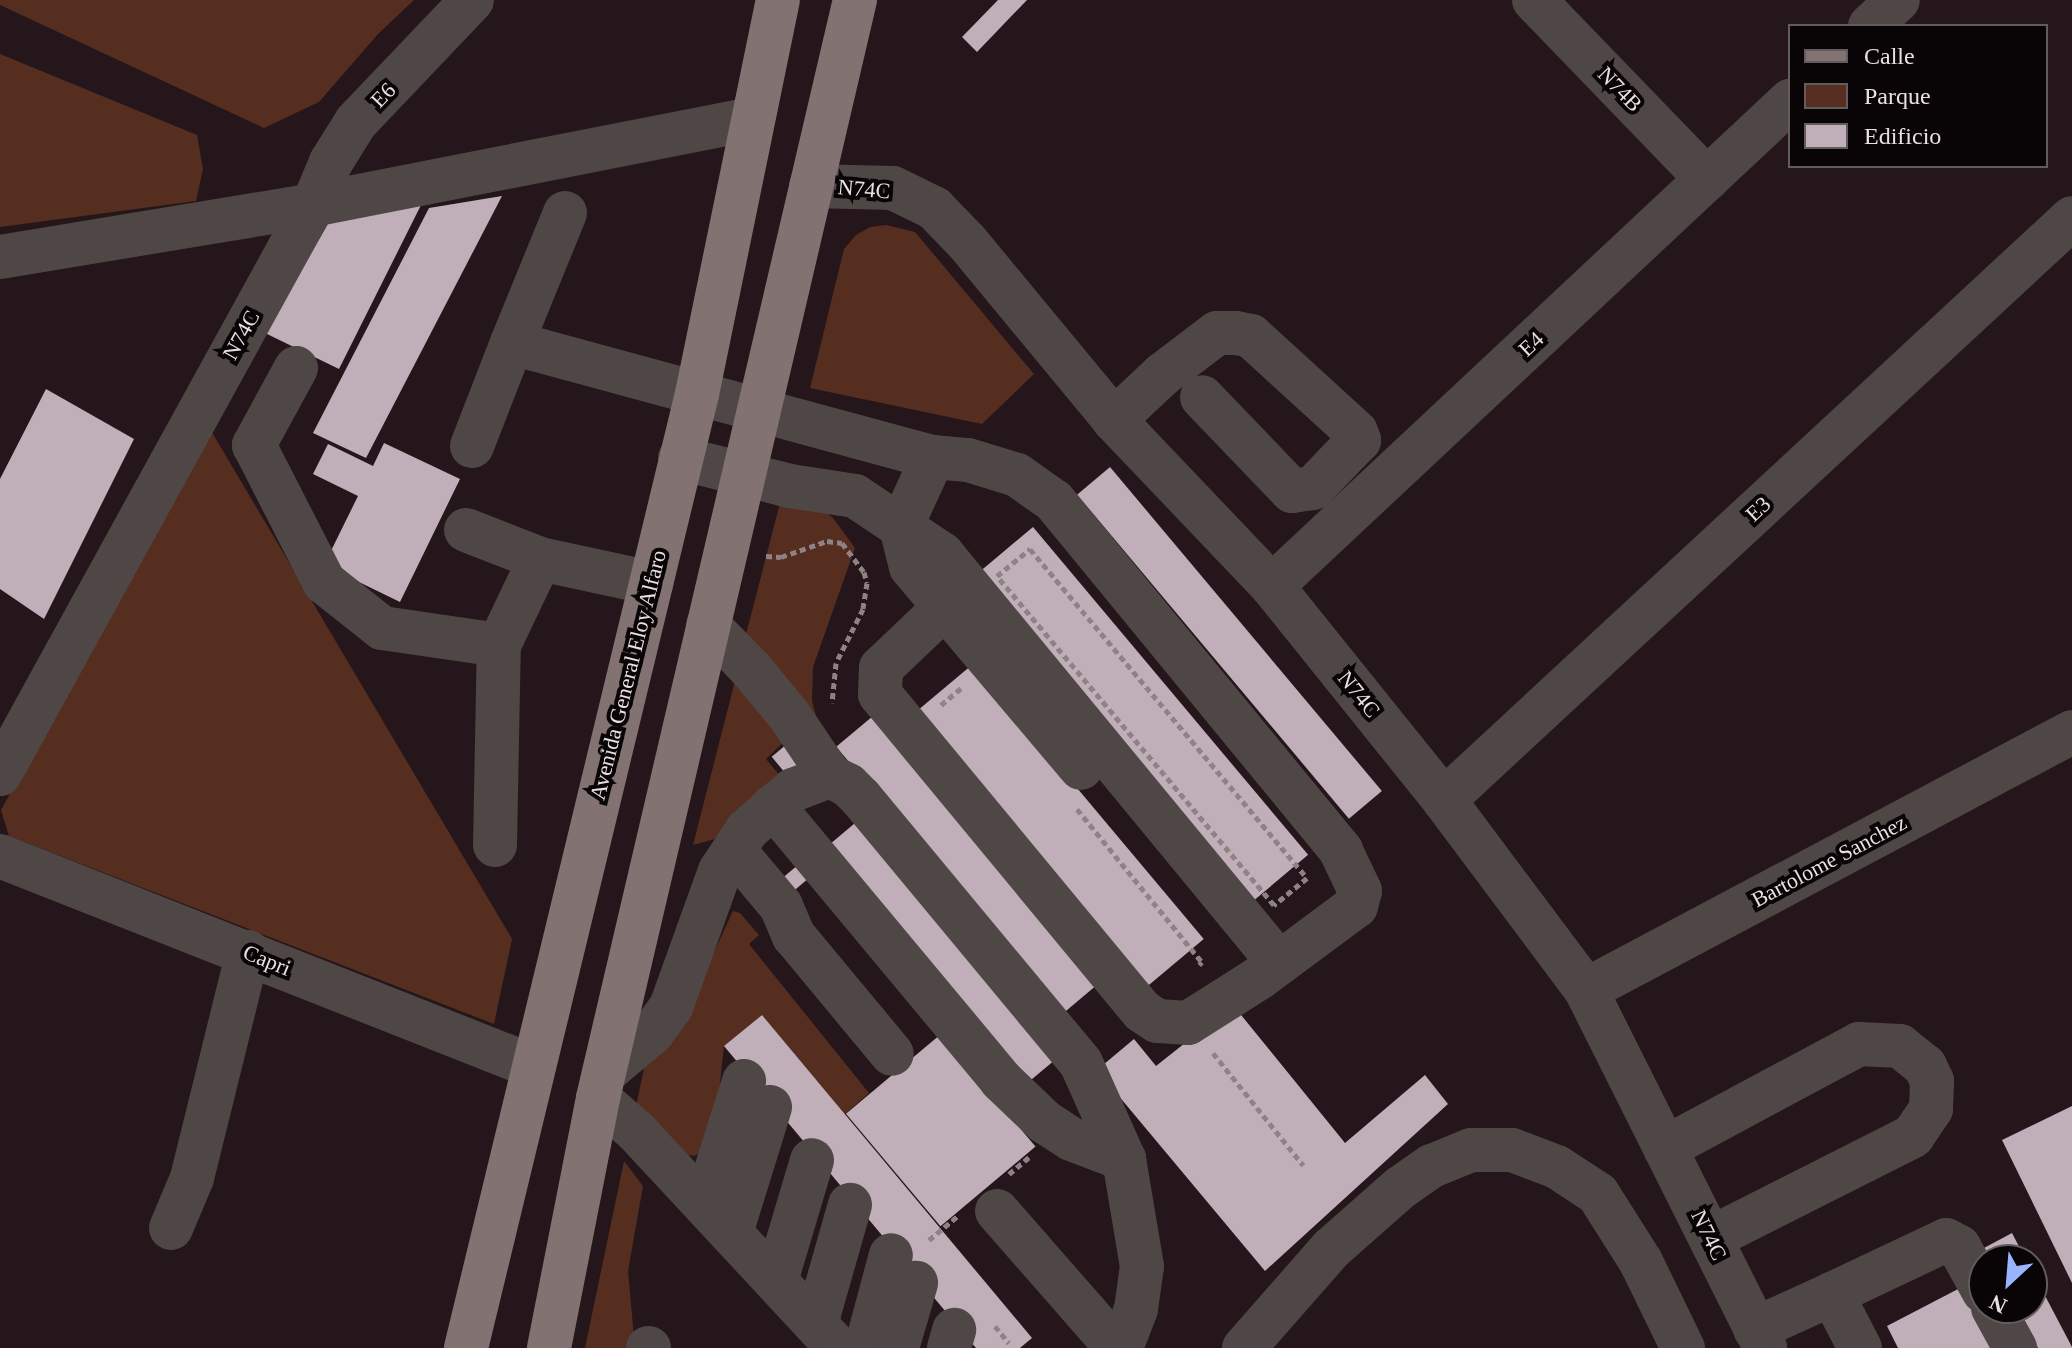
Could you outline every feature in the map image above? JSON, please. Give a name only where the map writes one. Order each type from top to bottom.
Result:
[{"type":"main road","name":"Avenida General Eloy Alfaro","points":[[466,1348],[697,394],[778,0]]},
{"type":"main road","points":[[549,1348],[603,1084],[742,474],[855,0]]},
{"type":"street","name":"E6","points":[[313,205],[331,162],[356,122],[472,0]]},
{"type":"street","name":"N74B","points":[[1534,0],[1707,179]]},
{"type":"street","name":"E4","points":[[1272,586],[1788,103]]},
{"type":"street","points":[[0,257],[313,205],[753,119]]},
{"type":"street","name":"N74C","points":[[811,186],[893,188],[934,208],[967,242],[1114,420],[1272,586],[1444,800],[1586,990],[1760,1338]]},
{"type":"street","name":"N74C","points":[[0,774],[313,205]]},
{"type":"street","points":[[472,446],[565,213]]},
{"type":"street","name":"E3","points":[[1444,800],[2072,218]]},
{"type":"street","points":[[1114,420],[1163,374],[1217,333],[1236,333],[1251,336],[1356,432],[1359,440],[1313,488],[1292,491],[1202,397]]},
{"type":"street","points":[[512,343],[933,457],[968,460],[1017,475],[1054,501],[1341,851],[1360,891],[1356,906],[1269,970],[1188,1023],[1157,1021],[1142,1011],[880,694],[881,668],[943,609]]},
{"type":"street","points":[[296,368],[254,445],[324,582],[382,628],[499,645]]},
{"type":"street","points":[[933,457],[901,527],[911,567],[943,609],[1269,970]]},
{"type":"street","points":[[680,458],[790,486],[855,496],[942,554],[1269,970]]},
{"type":"street","points":[[466,530],[540,559],[651,583]]},
{"type":"street","points":[[495,845],[499,645],[540,559]]},
{"type":"street","points":[[708,625],[750,668],[789,715],[830,776],[848,785],[861,798],[1081,1063],[1124,1159],[1142,1266],[1136,1309],[1119,1348],[997,1211]]},
{"type":"street","name":"Bartolome Sanchez","points":[[1586,990],[2072,732]]},
{"type":"street","points":[[782,1287],[636,1131],[603,1084],[652,1033],[671,1007],[727,860],[747,830],[793,790],[830,776]]},
{"type":"street","points":[[773,806],[1001,1080],[1045,1122],[1071,1139],[1124,1159]]},
{"type":"street","name":"Capri","points":[[0,856],[532,1066]]},
{"type":"street","points":[[727,860],[769,921],[794,936],[892,1054]]},
{"type":"street","points":[[171,1228],[192,1178],[248,952]]},
{"type":"street","points":[[1665,1148],[1859,1044],[1900,1046],[1925,1066],[1932,1081],[1931,1109],[1913,1136],[1711,1238]]},
{"type":"street","points":[[1244,1348],[1332,1248],[1400,1188],[1432,1166],[1471,1150],[1512,1150],[1557,1167],[1598,1194],[1641,1262],[1683,1348]]},
{"type":"street","points":[[782,1287],[865,1229]]},
{"type":"street","points":[[782,1287],[865,1229]]},
{"type":"street","points":[[782,1287],[865,1229]]},
{"type":"street","points":[[865,1229],[866,1348]]},
{"type":"street","points":[[865,1229],[897,1348]]},
{"type":"street","points":[[1760,1338],[1832,1294],[1946,1240],[1959,1247],[1968,1263]]},
{"type":"street","points":[[1832,1294],[1860,1348]]},
{"type":"street","points":[[2002,1324],[2015,1348]]},
{"type":"path","points":[[727,543],[781,557],[827,541],[842,543],[857,559],[864,572],[866,594],[854,632],[836,663],[831,689],[834,711]]},
{"type":"path","points":[[1030,549],[1307,878],[1274,905],[997,576],[1030,549]]},
{"type":"path","points":[[931,714],[971,678]]},
{"type":"path","points":[[1076,808],[1202,962],[1192,970]]},
{"type":"path","points":[[1203,1042],[1303,1165]]},
{"type":"green space","points":[[0,0],[414,0],[378,34],[319,102],[264,128],[0,5]]},
{"type":"green space","points":[[0,54],[197,135],[203,169],[196,201],[0,227]]},
{"type":"green space","points":[[886,225],[915,232],[1034,374],[982,424],[810,388],[844,249],[856,235],[870,227]]},
{"type":"green space","points":[[210,429],[512,939],[494,1024],[9,836],[1,810]]},
{"type":"green space","points":[[807,496],[833,518],[855,548],[813,667],[812,701],[821,734],[744,642],[781,499]]},
{"type":"green space","points":[[737,673],[789,737],[766,759],[781,777],[715,839],[693,845]]},
{"type":"green space","points":[[733,911],[740,913],[759,935],[749,944],[869,1093],[845,1114],[762,1015],[724,1046],[715,1130],[704,1150],[695,1156],[681,1154],[635,1111],[647,1054],[682,1021]]},
{"type":"green space","points":[[624,1161],[643,1186],[628,1271],[635,1348],[585,1348]]},
{"type":"building","points":[[998,0],[1027,0],[977,52],[962,37]]},
{"type":"building","points":[[502,196],[366,458],[313,433],[429,208]]},
{"type":"building","points":[[421,205],[339,369],[265,333],[329,222]]},
{"type":"building","points":[[46,389],[134,439],[44,619],[0,589],[0,479]]},
{"type":"building","points":[[384,443],[460,479],[400,602],[324,565],[358,496],[313,474],[328,444],[373,466]]},
{"type":"building","points":[[1110,467],[1382,791],[1349,819],[1077,495]]},
{"type":"building","points":[[1033,527],[1308,855],[1253,901],[978,573]]},
{"type":"building","points":[[973,664],[1204,939],[1149,985],[918,710]]},
{"type":"building","points":[[873,716],[1098,984],[1061,1015],[836,747]]},
{"type":"building","points":[[787,744],[803,763],[788,776],[772,757]]},
{"type":"building","points":[[861,818],[1060,1055],[1022,1088],[823,850]]},
{"type":"building","points":[[798,865],[809,878],[794,891],[783,878]]},
{"type":"building","points":[[1233,1005],[1345,1143],[1425,1075],[1448,1104],[1265,1271],[1097,1070],[1134,1039],[1156,1066]]},
{"type":"building","points":[[762,1015],[1032,1338],[1020,1348],[976,1348],[724,1046]]},
{"type":"building","points":[[941,1034],[1035,1147],[941,1226],[846,1114]]},
{"type":"building","points":[[2072,1106],[2072,1283],[2002,1140]]},
{"type":"building","points":[[2012,1233],[2018,1244],[1991,1244]]},
{"type":"building","points":[[1960,1288],[1968,1303],[1968,1324],[1979,1324],[1992,1348],[1898,1348],[1887,1326]]},
{"type":"building","points":[[2048,1302],[2072,1348],[2038,1348],[2025,1324],[2048,1324]]}]
